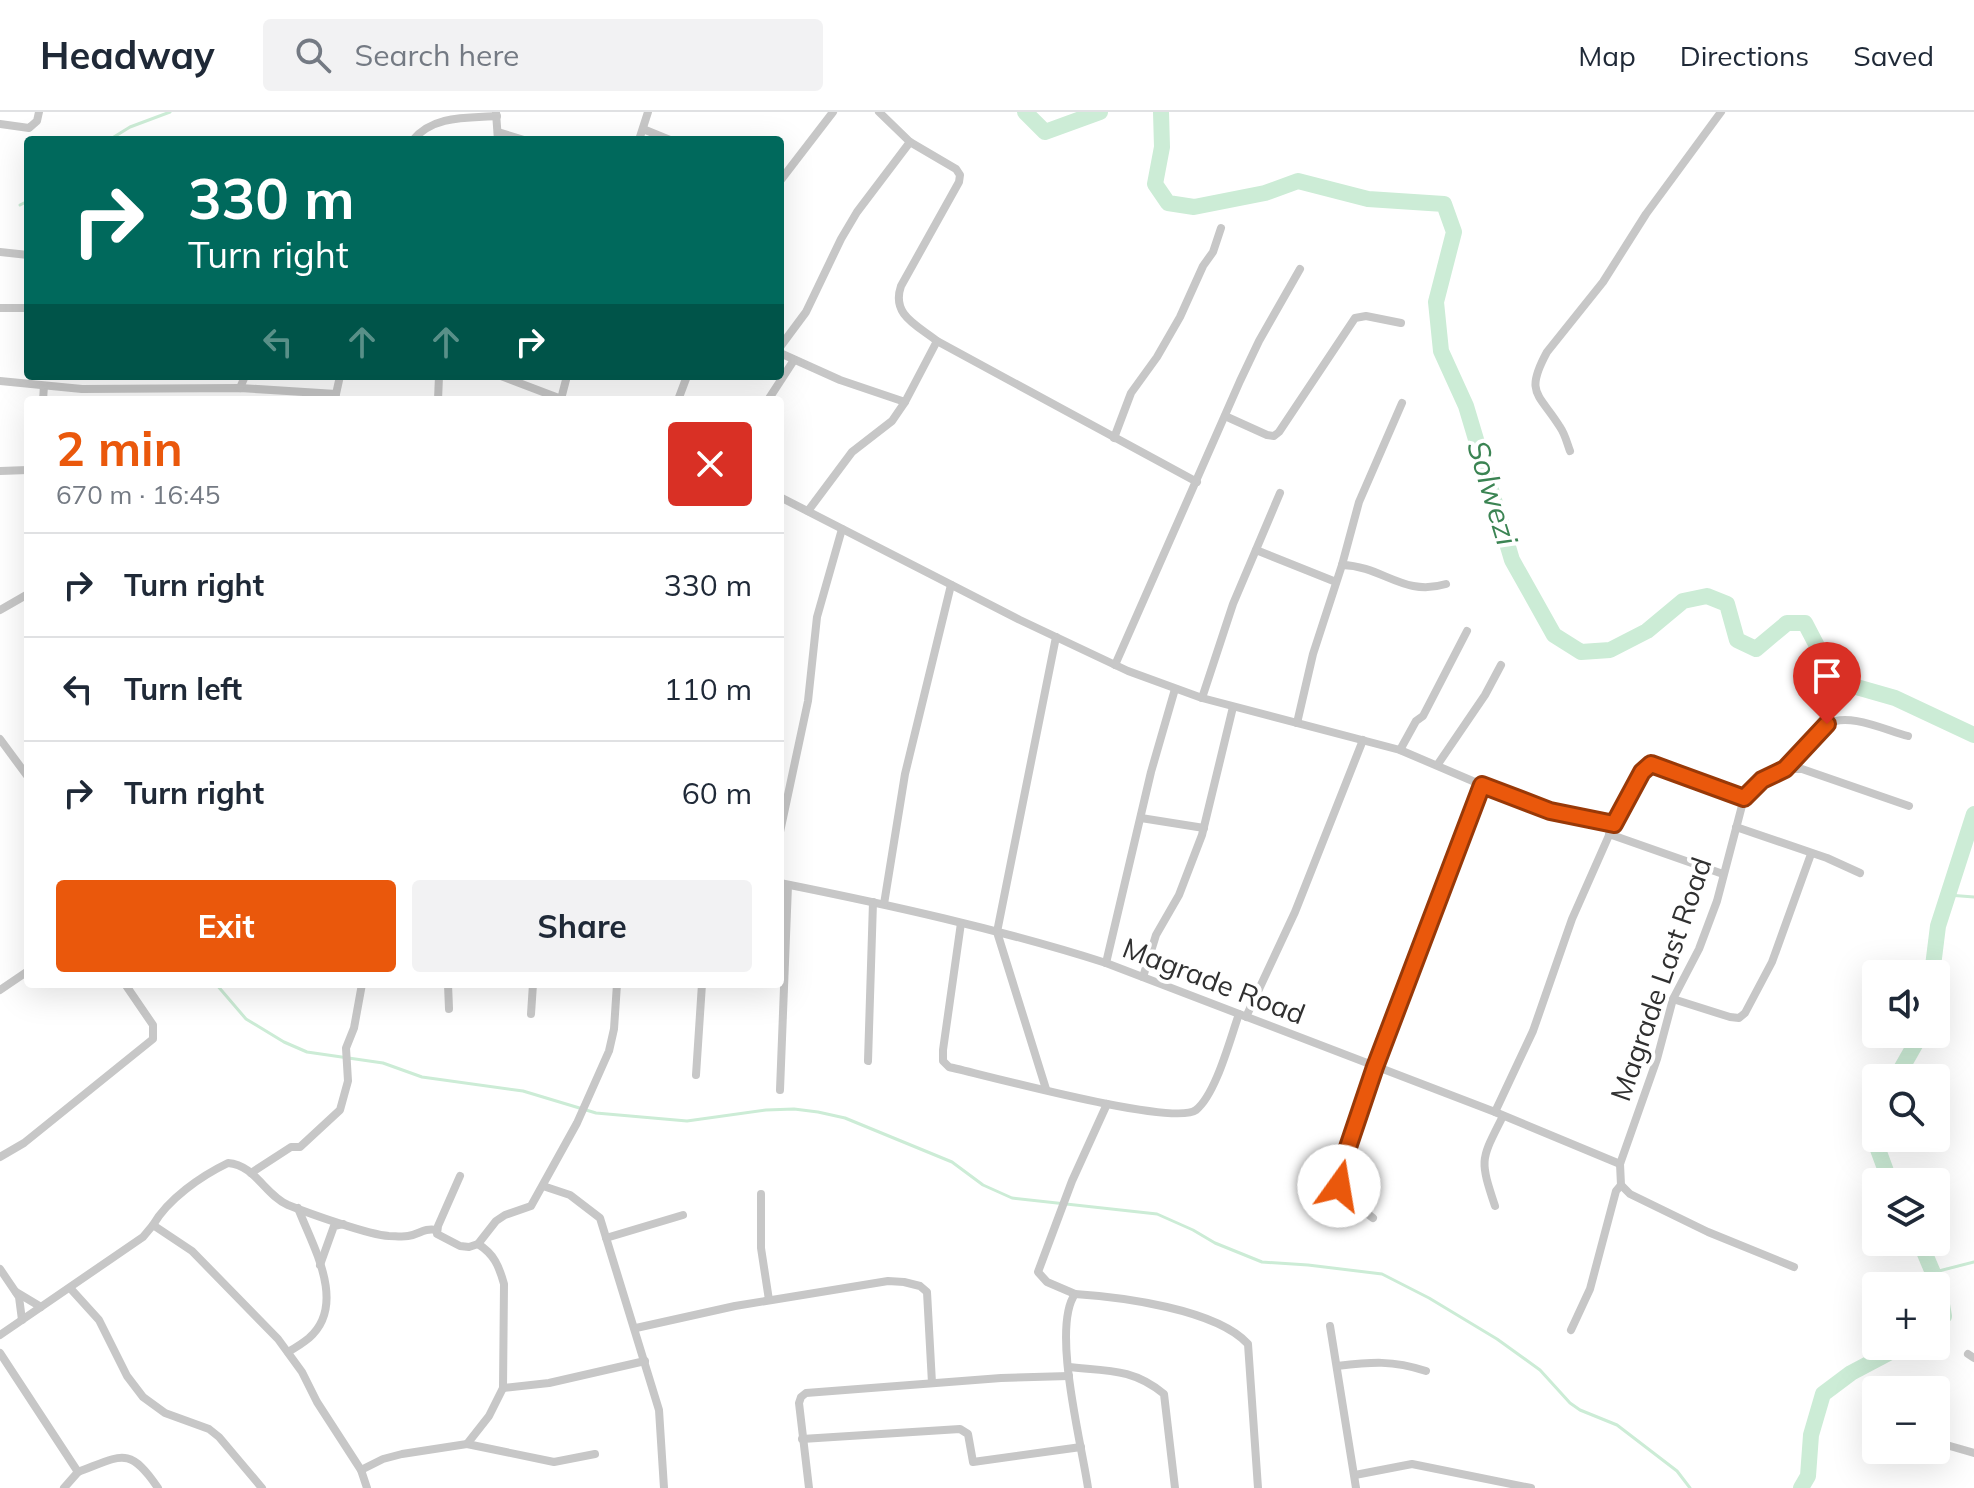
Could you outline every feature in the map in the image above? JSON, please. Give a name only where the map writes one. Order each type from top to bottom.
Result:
[{"type":"street","points":[[0,124],[29,128],[37,121],[39,112]]},
{"type":"street","points":[[784,176],[832,112]]},
{"type":"street","points":[[879,112],[910,142],[956,169],[960,175],[897,297],[898,306],[905,316],[937,341],[1197,482]]},
{"type":"street","points":[[1570,451],[1563,430],[1539,400],[1534,384],[1538,369],[1547,352],[1621,258],[1646,214],[1721,112]]},
{"type":"street","points":[[640,136],[647,113]]},
{"type":"street","points":[[416,136],[436,122],[496,114],[498,136]]},
{"type":"street","points":[[643,129],[660,136]]},
{"type":"street","points":[[784,342],[806,312],[857,212],[910,142]]},
{"type":"street","points":[[1114,438],[1131,393],[1180,317],[1203,266],[1213,252],[1221,228]]},
{"type":"street","points":[[0,252],[24,255]]},
{"type":"street","points":[[1115,665],[1259,341],[1300,269]]},
{"type":"street","points":[[0,308],[24,308]]},
{"type":"street","points":[[1225,416],[1274,436],[1355,318],[1366,316],[1401,323]]},
{"type":"street","points":[[808,511],[852,452],[892,421],[937,341]]},
{"type":"street","points":[[784,355],[840,380],[905,402]]},
{"type":"street","points":[[784,375],[794,360]]},
{"type":"street","points":[[240,388],[243,380]]},
{"type":"street","points":[[512,380],[555,396]]},
{"type":"street","points":[[0,381],[112,390],[240,388],[324,396]]},
{"type":"street","points":[[43,396],[44,386]]},
{"type":"street","points":[[1297,723],[1313,654],[1359,502],[1402,403]]},
{"type":"street","points":[[0,471],[24,470]]},
{"type":"street","points":[[1202,698],[1233,604],[1280,493]]},
{"type":"street","points":[[784,499],[1056,637],[1175,689],[1400,750],[1550,811],[1614,824]]},
{"type":"street","points":[[784,813],[808,701],[817,617],[842,529]]},
{"type":"street","points":[[1256,550],[1336,582]]},
{"type":"street","points":[[1342,565],[1368,568],[1392,581],[1419,588],[1446,584]]},
{"type":"street","points":[[884,904],[905,774],[951,585]]},
{"type":"street","points":[[0,610],[24,596]]},
{"type":"street","points":[[1400,750],[1416,721],[1423,716],[1467,631]]},
{"type":"street","points":[[1046,1089],[997,932],[1056,637]]},
{"type":"street","points":[[1438,764],[1485,695],[1501,665]]},
{"type":"street","points":[[1106,963],[1151,772],[1175,689]]},
{"type":"street","points":[[1143,977],[1156,935],[1179,895],[1204,828],[1233,707]]},
{"type":"street","points":[[1495,1206],[1483,1164],[1485,1153],[1533,1031],[1572,919],[1609,834],[1642,772],[1651,764],[1744,798],[1762,780],[1785,769],[1833,721],[1851,721],[1908,736]]},
{"type":"street","points":[[0,739],[24,772]]},
{"type":"street","points":[[961,923],[943,1050],[945,1064],[1133,1110],[1181,1115],[1194,1112],[1213,1083],[1242,1016],[1295,912],[1363,740]]},
{"type":"street","points":[[1785,769],[1816,772],[1909,806]]},
{"type":"street","points":[[1373,1218],[1343,1195],[1339,1176],[1375,1067],[1482,785]]},
{"type":"street","name":"Magrade Last Road","points":[[1620,1164],[1657,1059],[1673,999],[1699,949],[1717,901],[1744,798]]},
{"type":"street","points":[[1141,818],[1204,828]]},
{"type":"street","points":[[1736,827],[1827,858],[1860,873]]},
{"type":"street","points":[[1609,834],[1723,874]]},
{"type":"street","points":[[1673,999],[1730,1017],[1739,1018],[1745,1013],[1772,962],[1811,854]]},
{"type":"street","name":"Magrade Road","points":[[784,884],[884,904],[1106,963],[1499,1114],[1620,1164]]},
{"type":"street","points":[[868,1061],[873,902]]},
{"type":"street","points":[[0,990],[24,974]]},
{"type":"street","points":[[0,1157],[24,1143],[153,1039],[153,1025],[128,988]]},
{"type":"street","points":[[251,1173],[291,1147],[300,1147],[340,1110],[348,1081],[346,1048],[354,1028],[361,988]]},
{"type":"street","points":[[448,988],[449,1009]]},
{"type":"street","points":[[531,1014],[533,988]]},
{"type":"street","points":[[460,1176],[437,1234],[460,1246],[478,1244],[496,1221],[531,1206],[577,1123],[609,1051],[617,988]]},
{"type":"street","points":[[696,1075],[702,988]]},
{"type":"street","points":[[780,1090],[782,988]]},
{"type":"street","points":[[1107,1104],[1072,1181],[1038,1272],[1047,1282],[1075,1294],[1127,1299],[1176,1309],[1210,1321],[1243,1339],[1248,1344],[1258,1488]]},
{"type":"street","points":[[0,1335],[143,1237],[177,1197],[220,1167],[235,1164],[251,1173],[276,1198],[384,1236],[409,1236],[426,1229],[437,1230]]},
{"type":"street","points":[[1620,1164],[1621,1185],[1630,1194],[1708,1232],[1794,1267]]},
{"type":"street","points":[[1571,1330],[1590,1289],[1616,1191],[1621,1185]]},
{"type":"street","points":[[543,1186],[570,1195],[600,1218],[659,1410],[664,1488]]},
{"type":"street","points":[[761,1194],[761,1248],[769,1300]]},
{"type":"street","points":[[288,1352],[310,1338],[328,1303],[319,1265],[298,1208]]},
{"type":"street","points":[[606,1238],[683,1215]]},
{"type":"street","points":[[319,1265],[334,1226],[344,1223]]},
{"type":"street","points":[[153,1225],[192,1251],[288,1352],[361,1470],[367,1488]]},
{"type":"street","points":[[467,1444],[489,1416],[503,1388],[504,1284],[493,1255],[478,1244]]},
{"type":"street","points":[[0,1269],[15,1292],[22,1320]]},
{"type":"street","points":[[636,1328],[769,1300],[888,1281],[920,1286],[927,1292],[929,1301],[932,1383]]},
{"type":"street","points":[[70,1288],[99,1320],[127,1376],[143,1397],[165,1413],[209,1429],[262,1488]]},
{"type":"street","points":[[15,1292],[41,1307]]},
{"type":"street","points":[[1075,1294],[1066,1314],[1068,1371],[1088,1488]]},
{"type":"street","points":[[1330,1326],[1356,1488]]},
{"type":"street","points":[[0,1353],[78,1472]]},
{"type":"street","points":[[503,1388],[549,1383],[645,1361]]},
{"type":"street","points":[[1337,1366],[1384,1361],[1426,1371]]},
{"type":"street","points":[[809,1488],[799,1403],[806,1393],[1068,1371],[1133,1374],[1150,1382],[1164,1394],[1175,1488]]},
{"type":"street","points":[[802,1439],[960,1429],[968,1434],[973,1462],[1081,1447]]},
{"type":"street","points":[[361,1470],[402,1454],[467,1444],[554,1462],[595,1454]]},
{"type":"street","points":[[1950,1446],[1974,1453]]},
{"type":"street","points":[[68,1486],[78,1472],[125,1457],[140,1464],[158,1488]]},
{"type":"street","points":[[1355,1475],[1412,1464],[1531,1488]]},
{"type":"waterway","points":[[115,136],[170,112]]},
{"type":"waterway","name":"Solwezi","points":[[1025,112],[1045,132],[1100,112]]},
{"type":"waterway","name":"Solwezi","points":[[1161,112],[1162,147],[1155,184],[1168,203],[1194,207],[1265,193],[1298,181],[1368,199],[1444,204],[1454,232],[1436,302],[1441,351],[1466,406],[1512,560],[1554,635],[1581,652],[1610,650],[1647,631],[1683,601],[1707,596],[1727,604],[1737,640],[1756,649],[1787,623],[1805,623],[1828,667],[1853,686],[1895,698],[1974,735]]},
{"type":"waterway","points":[[20,205],[24,203]]},
{"type":"waterway","name":"Solwezi","points":[[1934,960],[1938,926],[1974,814]]},
{"type":"waterway","points":[[1948,895],[1974,897]]},
{"type":"waterway","points":[[219,988],[246,1019],[307,1052],[383,1063],[422,1077],[523,1091],[596,1113],[687,1121],[766,1110],[818,1112],[845,1118],[952,1162],[983,1185],[1012,1198],[1157,1214],[1262,1262],[1382,1274],[1497,1339],[1540,1370],[1570,1403],[1617,1425],[1677,1471],[1690,1488]]},
{"type":"waterway","name":"Solwezi","points":[[1904,1064],[1913,1048]]},
{"type":"waterway","name":"Solwezi","points":[[1879,1152],[1885,1168]]},
{"type":"waterway","name":"Solwezi","points":[[1926,1256],[1933,1272]]},
{"type":"waterway","points":[[1935,1272],[1974,1262]]},
{"type":"waterway","name":"Solwezi","points":[[1801,1488],[1808,1476],[1811,1435],[1823,1394],[1851,1373],[1876,1360]]},
{"type":"route","points":[[1339,1186],[1342,1165],[1375,1067],[1482,785],[1550,811],[1614,824],[1642,772],[1651,764],[1744,798],[1762,780],[1785,769],[1827,724]]}]
